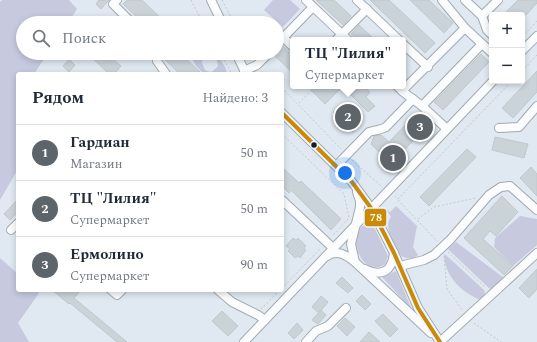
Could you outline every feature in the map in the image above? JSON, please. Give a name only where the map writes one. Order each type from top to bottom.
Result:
[{"type":"street","points":[[117,0],[113,4],[125,16]]},
{"type":"street","points":[[211,0],[219,16]]},
{"type":"street","points":[[306,0],[341,37]]},
{"type":"street","points":[[357,0],[396,37]]},
{"type":"street","points":[[442,0],[465,28],[489,50]]},
{"type":"street","points":[[465,0],[482,16],[486,30],[489,33]]},
{"type":"street","points":[[482,16],[498,0]]},
{"type":"street","points":[[284,35],[313,6]]},
{"type":"street","points":[[343,37],[367,9]]},
{"type":"street","points":[[406,84],[428,67],[465,28]]},
{"type":"street","points":[[525,49],[535,42]]},
{"type":"street","points":[[422,106],[482,44]]},
{"type":"street","points":[[406,47],[428,67]]},
{"type":"street","points":[[157,60],[164,72]]},
{"type":"street","points":[[239,60],[245,72],[257,65],[262,60]]},
{"type":"street","points":[[244,342],[490,84]]},
{"type":"street","points":[[400,89],[422,106],[447,129]]},
{"type":"street","points":[[336,166],[369,132],[386,127],[413,100]]},
{"type":"street","points":[[499,128],[519,127],[537,106]]},
{"type":"street","points":[[284,115],[352,182],[371,208],[394,253],[418,308],[440,342]]},
{"type":"street","points":[[352,182],[360,201],[360,213],[353,232],[351,244],[353,256],[357,263],[440,342]]},
{"type":"street","points":[[400,266],[424,260],[434,255],[490,195],[500,187],[510,186],[537,210]]},
{"type":"street","points":[[284,202],[333,248]]},
{"type":"street","points":[[357,222],[365,218],[371,219],[383,230]]},
{"type":"street","points":[[11,230],[16,225]]},
{"type":"street","points":[[321,260],[329,254],[336,253],[346,255],[370,272],[384,272],[392,264],[394,253]]},
{"type":"street","points":[[440,342],[537,253]]},
{"type":"street","points":[[220,292],[232,302],[257,314],[265,320]]},
{"type":"street","points":[[306,342],[316,331],[328,326],[346,308]]},
{"type":"path","points":[[191,0],[199,16]]},
{"type":"path","points":[[222,0],[230,16]]},
{"type":"path","points":[[525,34],[537,21]]},
{"type":"path","points":[[525,68],[537,55]]},
{"type":"path","points":[[224,60],[231,72]]},
{"type":"path","points":[[398,199],[509,84]]},
{"type":"path","points":[[298,104],[313,89]]},
{"type":"path","points":[[284,90],[347,155],[377,184],[398,199],[443,247],[493,294]]},
{"type":"path","points":[[284,136],[344,194],[349,218],[284,286]]},
{"type":"path","points":[[417,219],[434,207],[476,198]]},
{"type":"path","points":[[443,247],[447,289],[472,321],[501,342]]},
{"type":"path","points":[[257,314],[278,292]]},
{"type":"shaded area","points":[[2,0],[69,0],[77,9],[72,16],[16,16],[16,60],[43,60],[35,72],[16,72],[16,172],[0,200],[0,2]]},
{"type":"shaded area","points":[[273,0],[290,0],[300,9],[284,26],[284,16],[271,16],[264,10]]},
{"type":"shaded area","points":[[193,60],[202,60],[205,70],[210,72],[202,72]]},
{"type":"shaded area","points":[[217,60],[221,60],[227,72],[210,72],[218,66]]},
{"type":"shaded area","points":[[396,206],[417,226],[413,247],[418,255],[414,258],[401,256],[389,231],[388,226],[391,217],[386,209],[390,212]]},
{"type":"shaded area","points":[[520,216],[537,219],[537,245],[513,266],[494,247],[495,238]]},
{"type":"shaded area","points":[[369,224],[375,229],[388,256],[385,264],[380,267],[372,267],[368,265],[363,261],[357,249],[356,236],[363,226]]},
{"type":"shaded area","points":[[456,242],[504,278],[491,290],[448,249]]},
{"type":"shaded area","points":[[444,254],[484,290],[485,294],[481,300],[467,293],[455,283],[447,269]]},
{"type":"shaded area","points":[[0,258],[16,272],[16,292],[39,293],[18,323],[29,342],[0,342]]},
{"type":"shaded area","points":[[396,271],[411,308],[382,277]]},
{"type":"building","points":[[99,0],[109,0],[101,9],[96,4]]},
{"type":"building","points":[[127,0],[142,0],[159,16],[136,16],[123,4]]},
{"type":"building","points":[[316,0],[334,0],[351,16],[343,25]]},
{"type":"building","points":[[370,0],[389,0],[435,43],[425,53]]},
{"type":"building","points":[[410,0],[429,0],[453,23],[444,33]]},
{"type":"building","points":[[518,0],[537,0],[537,3],[526,15],[525,12],[506,12]]},
{"type":"building","points":[[359,25],[372,37],[354,37],[351,34]]},
{"type":"building","points":[[284,47],[290,53],[290,70],[279,60],[284,60]]},
{"type":"building","points":[[481,54],[489,62],[443,110],[434,102]]},
{"type":"building","points":[[68,60],[75,65],[69,72],[63,66]]},
{"type":"building","points":[[94,60],[114,60],[121,66],[116,72],[107,72]]},
{"type":"building","points":[[165,60],[187,60],[200,72],[178,72]]},
{"type":"building","points":[[537,71],[537,92],[513,118],[502,108]]},
{"type":"building","points":[[310,89],[340,89],[325,104]]},
{"type":"building","points":[[357,89],[367,89],[370,92],[366,97],[375,106],[368,112],[351,95]]},
{"type":"building","points":[[342,103],[362,123],[353,132],[333,112]]},
{"type":"building","points":[[418,115],[426,122],[426,127],[392,163],[371,144],[374,136],[381,135],[389,142],[414,116]]},
{"type":"building","points":[[495,137],[528,144],[524,158],[492,150]]},
{"type":"building","points":[[467,149],[476,157],[429,206],[420,197]]},
{"type":"building","points":[[531,167],[537,174],[537,196],[520,178]]},
{"type":"building","points":[[284,169],[299,183],[301,181],[341,219],[331,230],[291,190],[289,193],[284,188]]},
{"type":"building","points":[[502,196],[518,212],[496,236],[490,231],[483,239],[513,266],[504,275],[464,238]]},
{"type":"building","points":[[16,201],[16,214],[10,220],[4,214]]},
{"type":"building","points":[[293,238],[296,240],[298,238],[306,246],[304,248],[306,250],[300,258],[298,256],[295,258],[288,251],[290,249],[286,246]]},
{"type":"building","points":[[537,269],[537,289],[529,298],[519,288]]},
{"type":"building","points":[[342,277],[353,288],[348,293],[336,283]]},
{"type":"building","points":[[54,292],[79,292],[74,298],[127,342],[117,342],[70,303],[69,304]]},
{"type":"building","points":[[362,295],[371,304],[365,310],[356,301]]},
{"type":"building","points":[[321,296],[328,302],[319,313],[312,307]]},
{"type":"building","points":[[321,310],[326,315],[318,324],[312,320]]},
{"type":"building","points":[[222,311],[238,326],[228,336],[212,321]]},
{"type":"building","points":[[383,314],[398,329],[390,337],[375,321]]},
{"type":"building","points":[[345,318],[355,327],[347,336],[337,326]]},
{"type":"building","points":[[297,323],[303,330],[294,339],[288,333]]},
{"type":"building","points":[[369,332],[380,342],[360,342]]},
{"type":"transit line","name":"78","points":[[284,115],[352,182],[371,208],[394,253],[418,308],[440,342]]},
{"type":"place","name":"ТЦ \"Лилия\"","points":[[348,117]]},
{"type":"place","name":"Ермолино","points":[[420,127]]},
{"type":"place","name":"Гардиан","points":[[393,158]]}]
